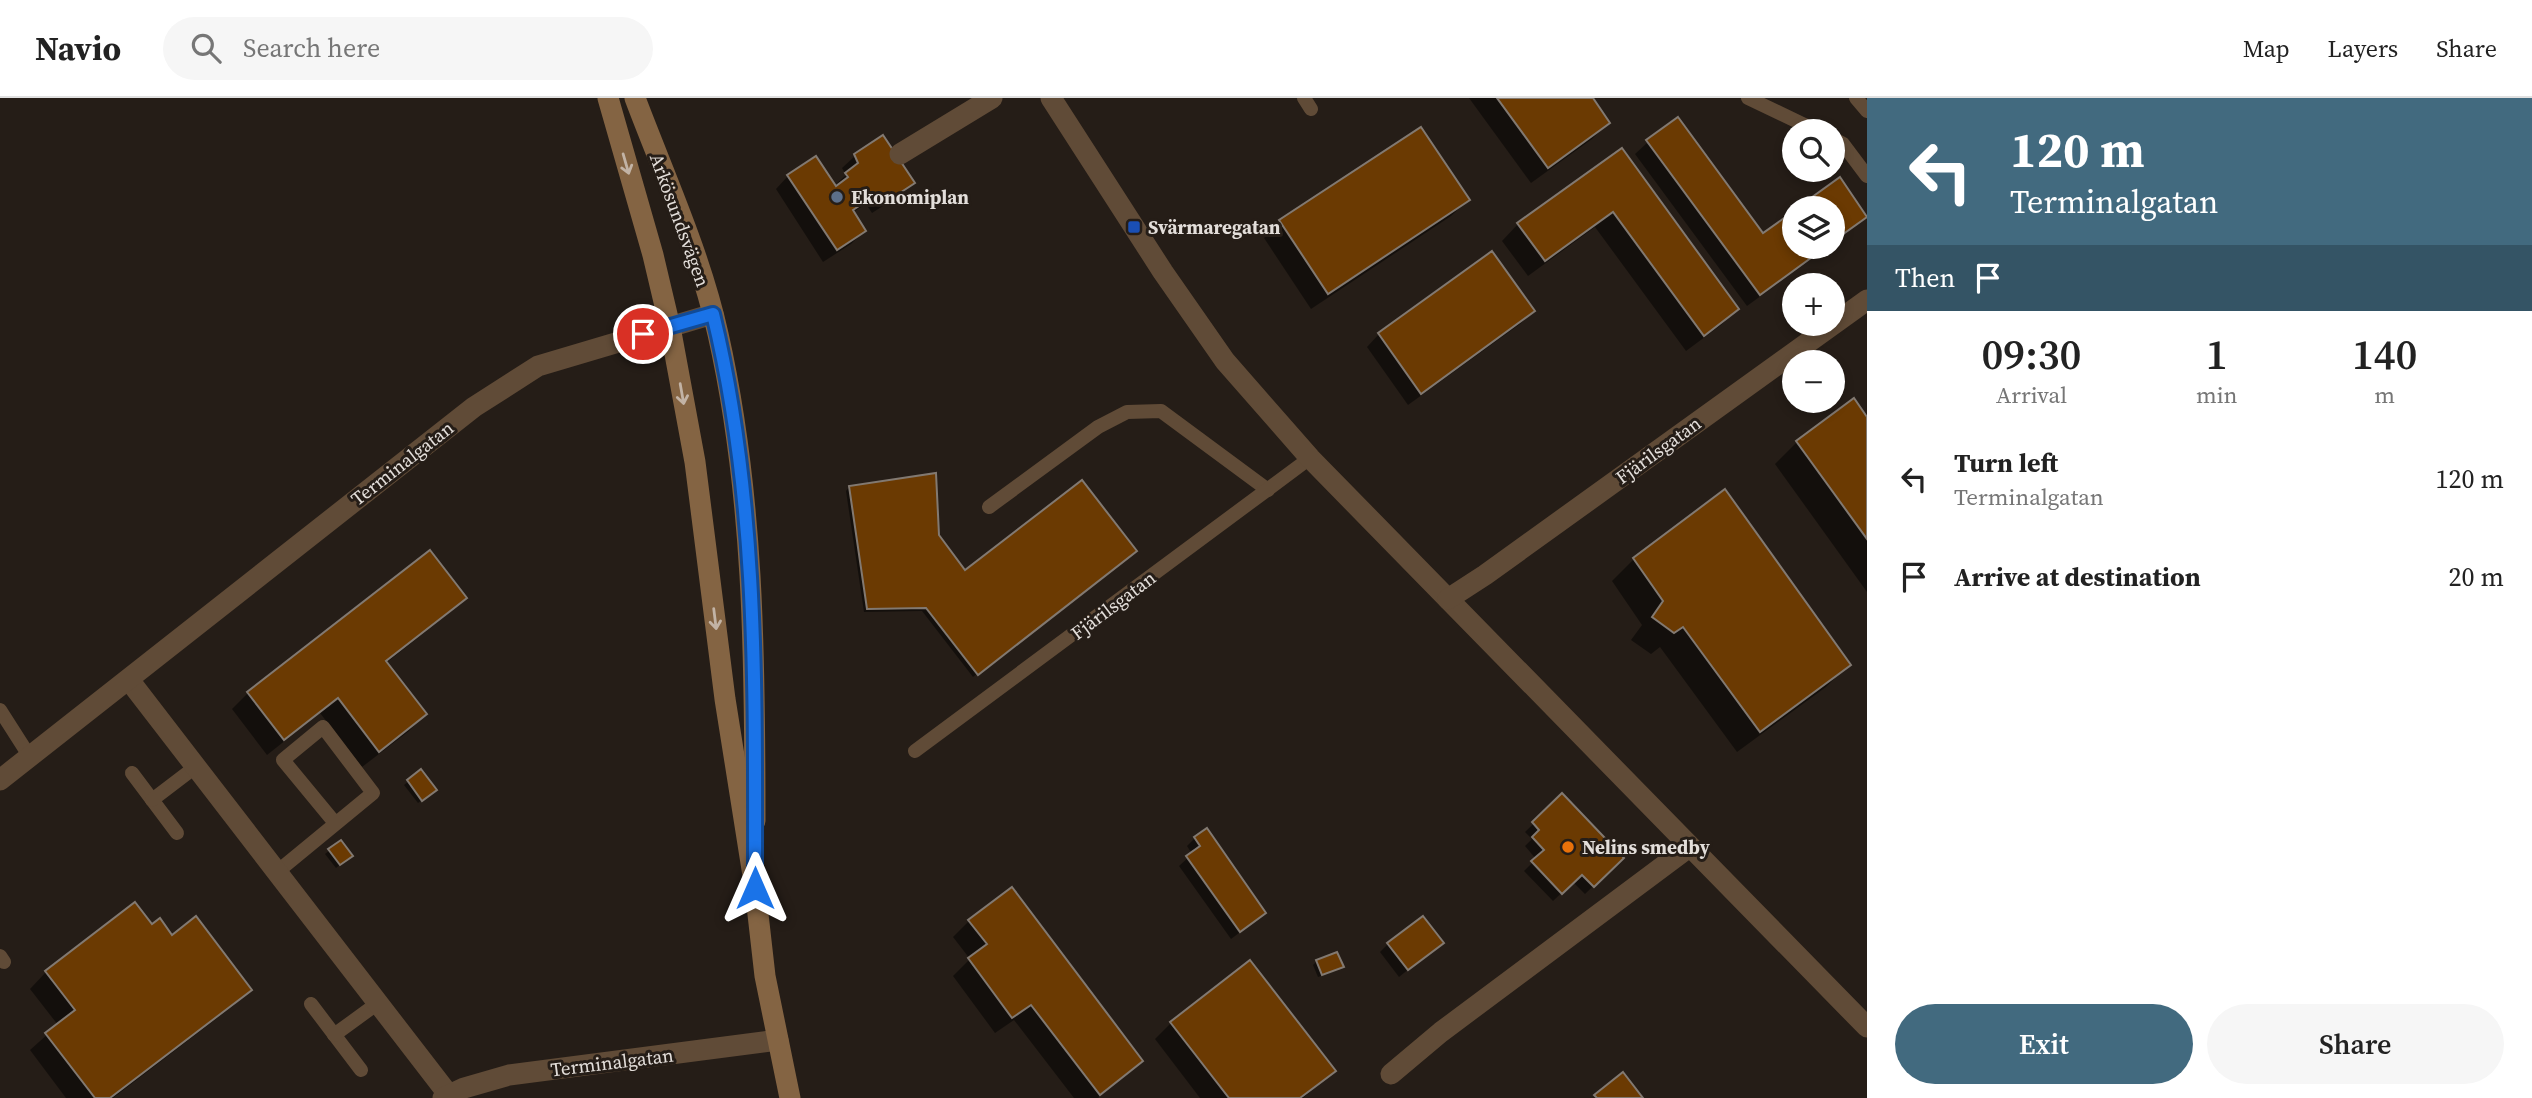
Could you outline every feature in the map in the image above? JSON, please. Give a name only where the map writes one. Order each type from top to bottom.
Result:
[{"type":"main road","name":"Arkösundsvägen","points":[[608,98],[653,256],[670,327],[695,462],[725,699],[755,888],[765,976],[790,1098]]},
{"type":"main road","name":"Arkösundsvägen","points":[[635,98],[696,258],[713,314],[734,419],[750,546],[755,676],[755,888]]},
{"type":"street","points":[[900,154],[992,98]]},
{"type":"street","points":[[1051,98],[1163,272],[1225,361],[1310,458],[1867,1027]]},
{"type":"street","name":"Fjärilsgatan","points":[[1448,599],[1867,300]]},
{"type":"street","name":"Terminalgatan","points":[[0,780],[474,407],[538,366],[713,314]]},
{"type":"street","name":"Terminalgatan","points":[[129,680],[446,1096],[509,1075],[778,1040]]},
{"type":"street","points":[[1391,1074],[1441,1032],[1689,847]]},
{"type":"lane","points":[[1748,98],[1792,119]]},
{"type":"lane","points":[[1856,98],[1867,111]]},
{"type":"lane","points":[[1845,147],[1867,176]]},
{"type":"lane","points":[[989,507],[1098,427],[1127,412],[1161,411],[1268,490]]},
{"type":"lane","name":"Fjärilsgatan","points":[[915,751],[1310,458]]},
{"type":"lane","points":[[0,710],[30,757]]},
{"type":"lane","points":[[277,872],[373,793],[323,727],[283,760],[335,823]]},
{"type":"lane","points":[[152,800],[194,768]]},
{"type":"lane","points":[[132,773],[177,833]]},
{"type":"lane","points":[[334,1035],[377,1003]]},
{"type":"lane","points":[[311,1004],[361,1070]]},
{"type":"building","points":[[1497,98],[1593,98],[1610,123],[1548,168]]},
{"type":"building","points":[[1678,117],[1763,233],[1782,220],[1782,259],[1810,259],[1790,273],[1782,273],[1782,279],[1760,295],[1646,140]]},
{"type":"building","points":[[1421,127],[1470,200],[1328,294],[1279,220]]},
{"type":"building","name":"Ekonomiplan","points":[[883,135],[915,183],[886,202],[879,193],[853,210],[866,231],[837,250],[787,175],[816,156],[836,186],[848,177],[845,173],[858,163],[854,154]]},
{"type":"building","points":[[1622,148],[1739,309],[1704,336],[1613,212],[1545,261],[1517,223]]},
{"type":"building","points":[[1833,182],[1843,182],[1867,217],[1845,233],[1845,196],[1814,196]]},
{"type":"building","points":[[1492,251],[1535,311],[1421,394],[1378,333]]},
{"type":"building","points":[[1854,398],[1867,417],[1867,539],[1796,441],[1834,413],[1845,413],[1845,405]]},
{"type":"building","points":[[936,473],[939,535],[965,570],[1082,480],[1137,551],[978,675],[926,608],[867,609],[849,486]]},
{"type":"building","points":[[1725,489],[1851,665],[1760,732],[1683,627],[1674,633],[1652,617],[1663,601],[1633,558]]},
{"type":"building","points":[[430,550],[467,598],[386,661],[427,714],[379,752],[338,698],[284,740],[247,692]]},
{"type":"building","points":[[421,769],[437,790],[422,801],[407,780]]},
{"type":"building","points":[[1562,793],[1624,858],[1594,887],[1582,875],[1562,894],[1531,861],[1544,850],[1532,837],[1539,830],[1532,822]]},
{"type":"building","points":[[1207,828],[1266,913],[1240,932],[1186,856],[1200,846],[1194,837]]},
{"type":"building","points":[[341,840],[353,856],[340,865],[328,849]]},
{"type":"building","points":[[1012,887],[1143,1061],[1100,1095],[1031,1005],[1012,1018],[968,958],[987,944],[968,920]]},
{"type":"building","points":[[135,902],[152,924],[160,918],[172,935],[196,916],[252,990],[110,1098],[95,1098],[45,1033],[75,1010],[45,971]]},
{"type":"building","points":[[1423,916],[1444,943],[1408,970],[1387,943]]},
{"type":"building","points":[[1337,952],[1344,967],[1322,975],[1316,960]]},
{"type":"building","points":[[1250,960],[1336,1071],[1300,1098],[1229,1098],[1170,1022]]},
{"type":"building","points":[[1623,1072],[1643,1098],[1597,1098],[1594,1095]]},
{"type":"place","name":"Ekonomiplan","points":[[837,197]]},
{"type":"place","name":"Svärmaregatan","points":[[1134,227]]},
{"type":"place","name":"Nelins smedby","points":[[1568,847]]},
{"type":"route","points":[[643,334],[713,314],[718,334],[734,419],[750,546],[755,676],[755,888]]}]
